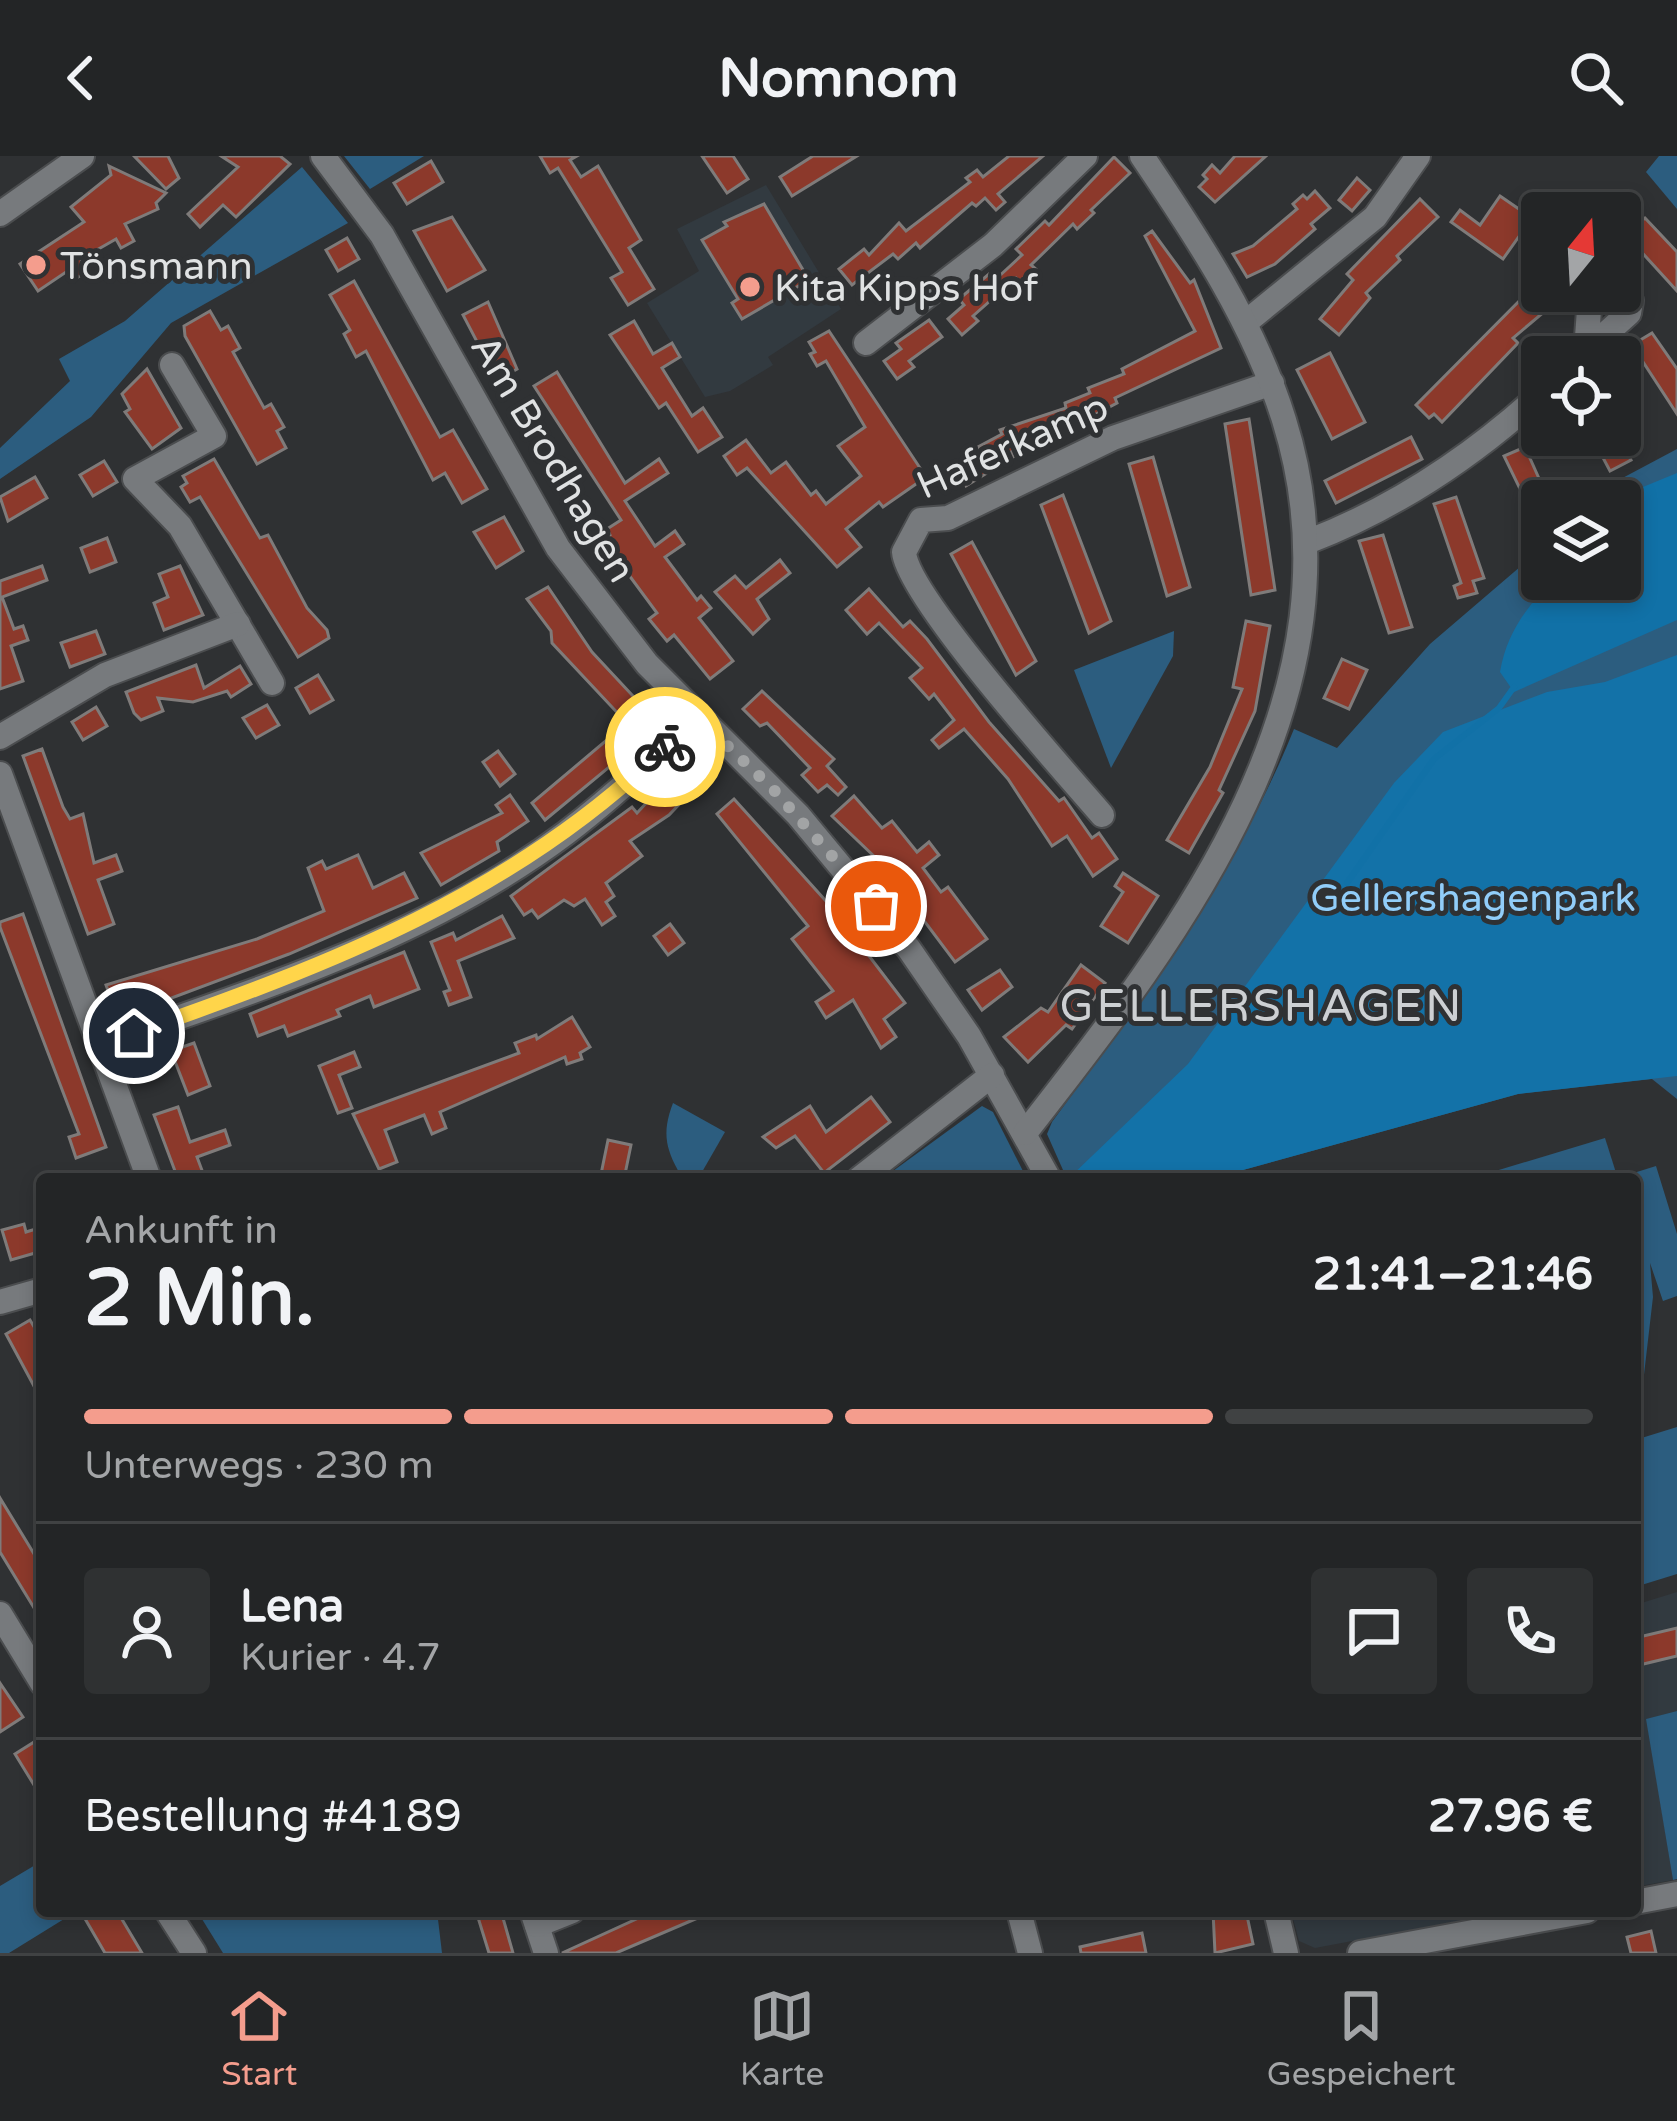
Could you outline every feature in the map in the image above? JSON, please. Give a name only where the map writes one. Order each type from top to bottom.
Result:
[{"type":"street","points":[[0,214],[82,156]]},
{"type":"street","name":"Am Brodhagen","points":[[323,156],[382,235],[558,548],[647,664],[773,789],[876,906],[936,986],[1046,1173]]},
{"type":"street","points":[[866,344],[993,245],[1085,156]]},
{"type":"street","points":[[1025,1133],[1114,1020],[1252,794],[1283,720],[1297,664],[1307,542],[1294,455],[1272,383],[1245,323],[1194,232],[1142,156]]},
{"type":"street","points":[[1245,323],[1375,217],[1418,156]]},
{"type":"street","points":[[1604,336],[1630,312]]},
{"type":"street","points":[[172,365],[214,436],[135,479],[180,526],[272,682]]},
{"type":"street","name":"Haferkamp","points":[[1102,815],[958,642],[909,569],[904,552],[921,520],[948,518],[1113,438],[1272,383]]},
{"type":"street","points":[[1307,542],[1432,481],[1521,410]]},
{"type":"street","points":[[0,736],[105,675],[238,624]]},
{"type":"street","points":[[100,1045],[325,965],[465,897],[564,835],[697,717]]},
{"type":"street","points":[[0,774],[147,1173]]},
{"type":"street","points":[[868,1173],[992,1075]]},
{"type":"street","points":[[0,1302],[36,1292]]},
{"type":"street","points":[[0,1614],[36,1673]]},
{"type":"street","points":[[1641,1901],[1677,1894]]},
{"type":"street","points":[[171,1917],[194,1953]]},
{"type":"street","points":[[189,1917],[207,1953]]},
{"type":"street","points":[[1021,1917],[1030,1953]]},
{"type":"street","points":[[1277,1917],[1286,1953]]},
{"type":"street","points":[[1360,1953],[1555,1917]]},
{"type":"street","points":[[534,1918],[546,1953]]},
{"type":"shaded area","name":"Kita Kipps Hof","points":[[766,185],[841,309],[768,357],[773,365],[730,391],[705,397],[647,303],[699,271],[677,229]]},
{"type":"shaded area","points":[[1677,473],[1677,620],[1514,692],[1500,672],[1507,645],[1536,600],[1641,600],[1643,487]]},
{"type":"shaded area","points":[[1677,1592],[1677,1711],[1647,1719],[1673,1880],[1641,1886],[1641,1603]]},
{"type":"shaded area","points":[[1293,1917],[1479,1917],[1315,1948],[1299,1941]]},
{"type":"green space","points":[[344,156],[424,156],[370,189]]},
{"type":"green space","points":[[1659,156],[1677,156],[1677,209],[1646,172]]},
{"type":"green space","points":[[302,167],[348,223],[171,323],[91,417],[0,479],[0,448],[70,381],[59,359],[125,321]]},
{"type":"green space","name":"Gellershagenpark","points":[[1677,449],[1677,1099],[1652,1079],[1518,1094],[1240,1173],[1064,1173],[1047,1134],[1052,1122],[1216,884],[1294,729],[1337,748],[1430,644],[1521,566],[1521,600],[1641,600],[1641,480],[1619,480]]},
{"type":"green space","points":[[1174,631],[1173,656],[1111,768],[1074,670]]},
{"type":"green space","name":"Gellershagenpark","points":[[1677,655],[1677,1076],[1518,1094],[1240,1173],[1074,1173],[1188,1064],[1394,783],[1443,732],[1547,692],[1605,682]]},
{"type":"green space","points":[[673,1103],[725,1132],[701,1173],[680,1173],[669,1151],[667,1124]]},
{"type":"green space","points":[[982,1106],[993,1112],[1024,1173],[890,1173]]},
{"type":"green space","points":[[1605,1138],[1616,1173],[1489,1173]]},
{"type":"green space","points":[[1656,1166],[1677,1234],[1677,1296],[1663,1301],[1650,1263],[1653,1297],[1641,1392],[1641,1173],[1634,1173]]},
{"type":"green space","points":[[1677,1427],[1677,1574],[1641,1585],[1641,1438]]},
{"type":"green space","points":[[1677,1711],[1677,1879],[1673,1880],[1646,1719]]},
{"type":"green space","points":[[36,1865],[36,1917],[67,1917],[9,1953],[0,1953],[0,1886]]},
{"type":"green space","points":[[201,1917],[438,1917],[442,1953],[223,1953]]},
{"type":"building","points":[[134,156],[168,156],[179,178],[166,189]]},
{"type":"building","points":[[221,156],[280,156],[290,164],[236,217],[223,205],[200,227],[188,214],[238,167]]},
{"type":"building","points":[[540,156],[577,156],[570,160],[581,177],[598,166],[641,240],[629,248],[654,289],[628,305],[611,278],[622,272],[558,168],[550,173]]},
{"type":"building","points":[[702,156],[733,156],[748,179],[727,193]]},
{"type":"building","points":[[813,156],[857,156],[792,196],[780,177]]},
{"type":"building","points":[[1009,156],[1043,156],[998,194],[1005,202],[996,210],[985,198],[976,206],[972,203],[920,248],[916,243],[898,259],[893,254],[852,285],[839,269],[864,249],[869,255],[899,223],[906,231],[970,182],[966,178],[977,170],[983,177]]},
{"type":"building","points":[[1235,156],[1266,156],[1215,202],[1199,187],[1207,179],[1203,175],[1212,165],[1220,173]]},
{"type":"building","points":[[1114,157],[1130,173],[1077,229],[1073,224],[1031,265],[1037,270],[1022,284],[1016,278],[973,316],[978,321],[962,335],[948,319],[964,305],[959,299],[989,274],[995,280],[1022,255],[1016,249],[1045,221],[1049,225]]},
{"type":"building","points":[[431,161],[443,182],[407,204],[394,183]]},
{"type":"building","points":[[109,166],[166,193],[156,203],[158,209],[125,224],[134,241],[121,248],[116,239],[81,259],[86,272],[72,281],[66,272],[38,291],[20,264],[84,222],[71,207],[111,175]]},
{"type":"building","points":[[1357,178],[1370,190],[1352,211],[1339,200]]},
{"type":"building","points":[[1315,191],[1330,208],[1311,224],[1315,229],[1275,264],[1247,277],[1233,254],[1253,246],[1297,209],[1293,204],[1303,195],[1307,199]]},
{"type":"building","points":[[1500,196],[1521,210],[1521,234],[1503,259],[1451,222],[1460,210],[1480,225]]},
{"type":"building","points":[[1420,199],[1438,217],[1397,256],[1400,260],[1366,293],[1370,298],[1339,335],[1320,319],[1353,280],[1347,274]]},
{"type":"building","points":[[764,204],[809,280],[742,319],[732,303],[738,299],[702,240],[727,226],[724,222]]},
{"type":"building","points":[[452,217],[485,270],[447,291],[414,231]]},
{"type":"building","points":[[1645,218],[1677,252],[1677,291],[1641,251]]},
{"type":"building","points":[[1152,231],[1190,283],[1194,280],[1221,348],[1115,398],[1117,403],[1073,426],[1075,431],[1054,439],[1052,431],[1011,452],[1013,457],[966,486],[954,464],[980,452],[978,447],[1002,434],[1000,430],[1066,408],[1065,403],[1090,393],[1088,388],[1124,374],[1122,369],[1195,331],[1145,236]]},
{"type":"building","points":[[347,238],[359,259],[338,271],[326,250]]},
{"type":"building","points":[[354,281],[440,437],[453,430],[487,489],[462,503],[445,473],[433,480],[366,351],[356,357],[344,334],[350,330],[330,295]]},
{"type":"building","points":[[1521,299],[1521,312],[1544,312],[1513,338],[1518,343],[1442,422],[1434,414],[1429,418],[1416,405]]},
{"type":"building","points":[[488,302],[517,369],[497,380],[463,315]]},
{"type":"building","points":[[210,311],[221,330],[228,326],[240,348],[233,352],[264,408],[271,404],[284,427],[277,431],[286,448],[257,464],[185,336],[184,326]]},
{"type":"building","points":[[929,320],[942,337],[909,361],[914,367],[897,379],[884,361],[901,349],[896,343]]},
{"type":"building","points":[[634,321],[653,354],[672,343],[680,357],[662,368],[692,416],[703,408],[722,437],[698,452],[666,403],[659,408],[610,335]]},
{"type":"building","points":[[829,331],[926,477],[883,507],[879,502],[846,529],[861,547],[837,567],[747,468],[737,475],[724,456],[746,440],[771,473],[786,462],[811,495],[816,491],[826,504],[861,476],[838,446],[865,427],[826,361],[817,366],[810,354],[815,352],[809,342]]},
{"type":"building","points":[[1652,333],[1677,369],[1677,414],[1641,359],[1641,340]]},
{"type":"building","points":[[1330,353],[1365,422],[1332,439],[1297,370]]},
{"type":"building","points":[[147,369],[181,428],[152,449],[125,412],[130,409],[122,394]]},
{"type":"building","points":[[557,372],[625,483],[659,459],[668,473],[625,501],[655,546],[675,531],[684,544],[665,557],[697,600],[701,596],[711,608],[699,618],[733,661],[710,679],[674,635],[667,641],[649,619],[657,613],[603,540],[610,535],[607,529],[621,520],[534,386]]},
{"type":"building","points":[[1249,419],[1275,590],[1251,595],[1225,424]]},
{"type":"building","points":[[1411,437],[1422,459],[1336,503],[1325,481]]},
{"type":"building","points":[[1521,449],[1521,456],[1529,456],[1540,480],[1521,480],[1521,491],[1504,456]]},
{"type":"building","points":[[1602,456],[1629,456],[1631,460],[1610,471]]},
{"type":"building","points":[[1153,457],[1190,587],[1167,596],[1129,464]]},
{"type":"building","points":[[214,459],[260,538],[268,535],[307,608],[327,630],[329,638],[298,657],[200,497],[190,502],[181,487],[187,483],[183,476]]},
{"type":"building","points":[[104,461],[117,482],[93,496],[80,475]]},
{"type":"building","points":[[35,477],[47,498],[8,521],[0,497]]},
{"type":"building","points":[[1063,495],[1111,621],[1089,633],[1041,505]]},
{"type":"building","points":[[1456,497],[1484,578],[1473,581],[1477,593],[1458,598],[1454,586],[1461,583],[1434,504]]},
{"type":"building","points":[[504,517],[523,551],[496,568],[474,532]]},
{"type":"building","points":[[1383,535],[1412,627],[1389,633],[1359,541]]},
{"type":"building","points":[[107,538],[116,562],[90,572],[81,548]]},
{"type":"building","points":[[972,542],[1036,661],[1016,675],[951,554]]},
{"type":"building","points":[[780,560],[790,573],[757,599],[769,619],[753,634],[715,592],[735,576],[746,588]]},
{"type":"building","points":[[42,566],[47,580],[2,597],[14,629],[23,626],[28,640],[11,646],[23,681],[0,689],[0,581]]},
{"type":"building","points":[[180,566],[203,615],[164,630],[154,603],[168,597],[159,574]]},
{"type":"building","points":[[548,587],[592,652],[660,725],[545,820],[532,803],[627,723],[552,643],[551,631],[527,599]]},
{"type":"building","points":[[869,589],[903,627],[910,621],[927,639],[989,722],[1059,801],[1064,798],[1092,838],[1099,833],[1117,859],[1093,876],[1067,836],[1052,846],[1008,779],[964,729],[939,748],[932,740],[954,720],[934,694],[929,699],[910,678],[922,668],[879,623],[867,634],[846,610]]},
{"type":"building","points":[[1246,621],[1270,626],[1255,711],[1219,790],[1223,793],[1189,853],[1167,840],[1210,767],[1242,689],[1233,687]]},
{"type":"building","points":[[96,631],[105,654],[70,667],[61,643]]},
{"type":"building","points":[[1342,659],[1367,670],[1349,709],[1324,698]]},
{"type":"building","points":[[196,665],[204,688],[240,666],[251,684],[231,697],[227,691],[193,702],[158,698],[163,711],[141,720],[134,713],[126,692]]},
{"type":"building","points":[[318,675],[333,700],[310,713],[296,688]]},
{"type":"building","points":[[762,691],[834,759],[827,766],[846,787],[838,795],[827,785],[818,792],[802,775],[810,768],[767,723],[760,726],[743,709]]},
{"type":"building","points":[[267,705],[279,725],[256,738],[243,718]]},
{"type":"building","points":[[96,707],[107,726],[83,740],[72,722]]},
{"type":"building","points":[[42,749],[70,819],[83,814],[94,863],[116,855],[122,871],[98,880],[114,924],[88,934],[23,756]]},
{"type":"building","points":[[498,751],[515,774],[500,786],[483,762]]},
{"type":"building","points":[[688,758],[707,775],[669,815],[630,841],[642,856],[606,883],[614,896],[606,902],[615,916],[602,925],[585,899],[574,906],[564,900],[538,918],[532,910],[524,915],[511,896],[632,807],[637,813]]},
{"type":"building","points":[[510,795],[528,821],[497,842],[499,851],[441,885],[421,853],[502,813],[496,805]]},
{"type":"building","points":[[854,796],[882,828],[892,821],[917,852],[929,842],[939,855],[923,868],[941,892],[948,887],[987,939],[955,962],[880,862],[832,816]]},
{"type":"building","points":[[734,799],[834,910],[905,1003],[884,1019],[896,1037],[881,1048],[853,1000],[826,1018],[816,1002],[833,991],[792,939],[808,926],[717,814]]},
{"type":"building","points":[[358,855],[373,888],[404,873],[417,898],[289,954],[161,1002],[160,998],[116,1013],[106,985],[257,939],[324,911],[308,868],[322,861],[326,869]]},
{"type":"building","points":[[1123,873],[1158,896],[1128,943],[1101,926],[1123,892],[1115,886]]},
{"type":"building","points":[[23,914],[106,1147],[76,1158],[69,1137],[79,1134],[0,927],[0,922]]},
{"type":"building","points":[[502,916],[514,938],[458,961],[471,997],[449,1005],[444,992],[450,990],[431,942],[453,933],[456,940]]},
{"type":"building","points":[[670,924],[684,943],[668,955],[654,936]]},
{"type":"building","points":[[404,952],[419,989],[374,1007],[370,996],[337,1010],[340,1016],[288,1036],[284,1026],[258,1036],[250,1014]]},
{"type":"building","points":[[1081,965],[1105,983],[1072,1029],[1066,1025],[1028,1062],[1004,1037],[1041,1008],[1048,1012]]},
{"type":"building","points":[[1000,970],[1012,987],[982,1010],[968,990]]},
{"type":"building","points":[[572,1017],[590,1047],[580,1053],[582,1059],[567,1064],[565,1057],[440,1112],[446,1128],[432,1134],[424,1115],[385,1130],[397,1162],[379,1169],[353,1114],[519,1053],[515,1043],[536,1035],[537,1039]]},
{"type":"building","points":[[194,1043],[210,1086],[188,1095],[171,1051]]},
{"type":"building","points":[[354,1052],[360,1067],[339,1075],[352,1108],[338,1113],[319,1066]]},
{"type":"building","points":[[871,1097],[890,1122],[824,1173],[795,1136],[776,1148],[763,1137],[810,1106],[826,1132]]},
{"type":"building","points":[[178,1107],[190,1142],[225,1130],[230,1145],[197,1157],[203,1173],[176,1173],[154,1115]]},
{"type":"building","points":[[608,1140],[631,1145],[625,1173],[601,1173]]},
{"type":"building","points":[[24,1224],[26,1232],[36,1229],[36,1253],[11,1260],[2,1230]]},
{"type":"building","points":[[30,1320],[36,1330],[36,1390],[6,1334]]},
{"type":"building","points":[[0,1498],[36,1557],[36,1611],[0,1552]]},
{"type":"building","points":[[1677,1628],[1677,1656],[1641,1665],[1641,1637]]},
{"type":"building","points":[[0,1683],[23,1717],[0,1732]]},
{"type":"building","points":[[36,1741],[36,1788],[15,1754]]},
{"type":"building","points":[[84,1917],[121,1917],[142,1953],[105,1953]]},
{"type":"building","points":[[478,1917],[503,1917],[513,1953],[489,1953]]},
{"type":"building","points":[[641,1917],[700,1917],[616,1953],[562,1953]]},
{"type":"building","points":[[1213,1917],[1247,1917],[1253,1944],[1215,1953]]},
{"type":"building","points":[[1651,1931],[1656,1953],[1631,1953],[1627,1937]]},
{"type":"building","points":[[1142,1933],[1146,1953],[1081,1953],[1080,1947]]},
{"type":"waterway","points":[[1347,883],[1434,759],[1499,708],[1514,687]]},
{"type":"way so far","points":[[665,747],[697,717],[773,789],[876,906]]},
{"type":"place","name":"Tönsmann","points":[[36,265]]},
{"type":"place","name":"Kita Kipps Hof","points":[[750,287]]},
{"type":"district","name":"GELLERSHAGEN","points":[[1262,1005]]},
{"type":"route","points":[[134,1033],[308,972],[419,922],[564,835],[665,747]]}]
